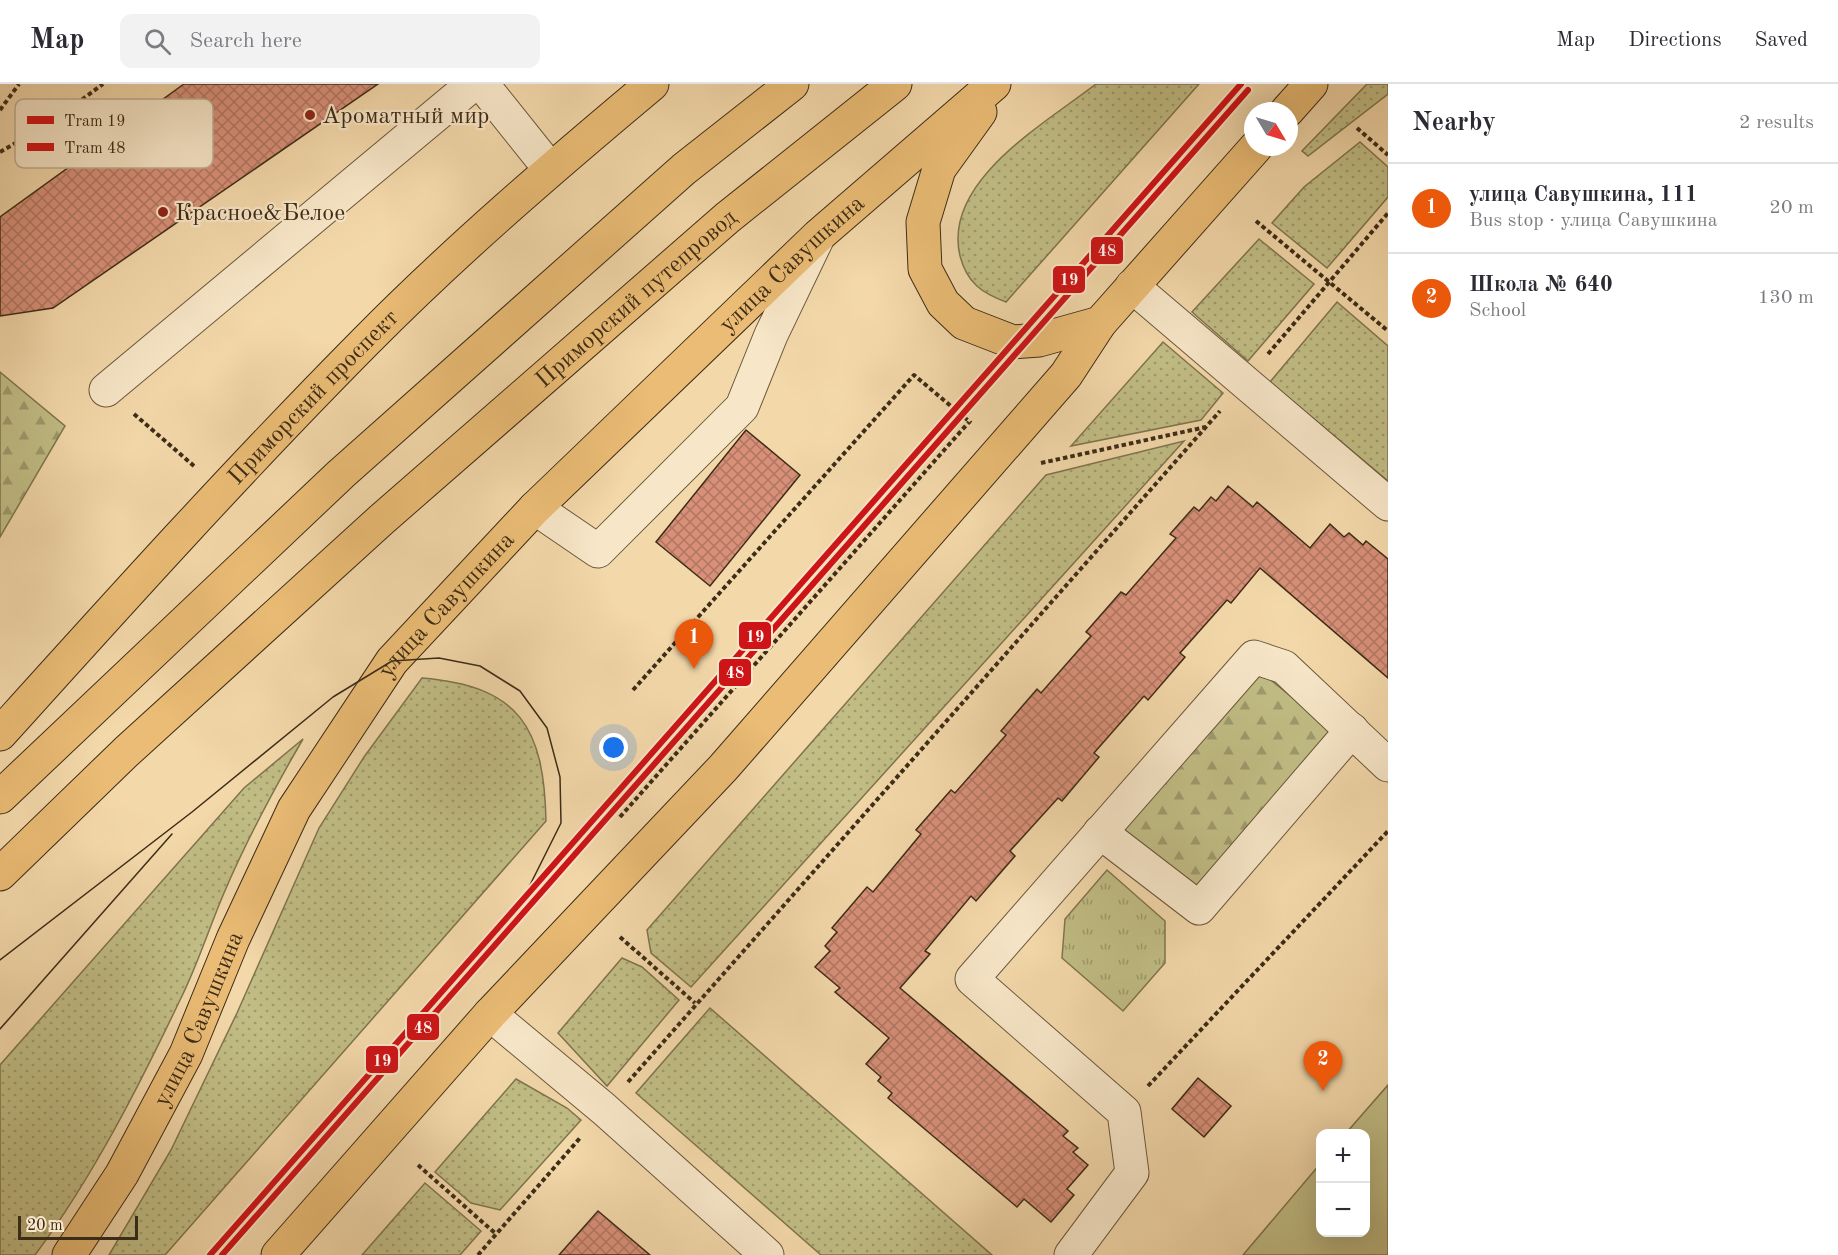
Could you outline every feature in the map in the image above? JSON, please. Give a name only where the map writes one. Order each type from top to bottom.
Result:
[{"type":"main road","name":"Приморский проспект","points":[[0,734],[189,526],[359,348],[550,169],[652,84]]},
{"type":"main road","points":[[0,797],[341,474],[684,169],[792,84]]},
{"type":"main road","name":"Приморский путепровод","points":[[0,874],[126,752],[381,520],[727,218],[895,84]]},
{"type":"main road","name":"улица Савушкина","points":[[69,1255],[123,1174],[186,1054],[233,939],[294,809],[392,661],[535,508],[818,236],[994,84]]},
{"type":"main road","points":[[1000,84],[939,169],[923,222],[925,269],[943,303],[964,323],[990,335],[1013,342],[1039,340],[1100,323]]},
{"type":"main road","points":[[1295,102],[1311,84]]},
{"type":"main road","points":[[278,1255],[490,1014],[723,768],[1066,375],[1100,323],[1248,156]]},
{"type":"lane","points":[[106,390],[473,84]]},
{"type":"lane","points":[[482,84],[550,169]]},
{"type":"lane","points":[[535,508],[598,551],[742,406],[771,335],[818,236]]},
{"type":"lane","points":[[1132,286],[1388,504]]},
{"type":"lane","points":[[1071,1255],[1132,1173],[1124,1112],[972,979],[1254,657],[1284,667],[1388,765]]},
{"type":"lane","points":[[1100,832],[1199,908],[1352,730]]},
{"type":"lane","points":[[490,1014],[604,1109],[767,1255]]},
{"type":"path","points":[[0,110],[19,84]]},
{"type":"path","points":[[83,99],[103,84]]},
{"type":"path","points":[[1357,128],[1388,155]]},
{"type":"path","points":[[0,152],[15,143]]},
{"type":"path","points":[[478,1255],[695,1003],[1206,427],[1388,213]]},
{"type":"path","points":[[1256,221],[1388,332]]},
{"type":"path","points":[[633,690],[914,375],[977,429]]},
{"type":"path","points":[[106,390],[195,467]]},
{"type":"path","points":[[619,819],[969,422]]},
{"type":"path","points":[[1040,463],[1206,427]]},
{"type":"path","points":[[1124,1112],[1388,831]]},
{"type":"path","points":[[620,937],[695,1003]]},
{"type":"path","points":[[418,1166],[496,1234]]},
{"type":"green space","points":[[1096,84],[1199,84],[1006,302],[997,299],[983,291],[971,280],[960,256],[959,229],[967,203],[982,179],[1002,156]]},
{"type":"green space","points":[[1367,84],[1388,84],[1388,94],[1308,156],[1302,151]]},
{"type":"green space","points":[[1360,142],[1388,167],[1388,197],[1327,268],[1272,223],[1304,187]]},
{"type":"green space","points":[[1259,239],[1314,284],[1248,361],[1192,312]]},
{"type":"green space","points":[[1337,302],[1388,346],[1388,481],[1270,382]]},
{"type":"green space","points":[[1163,342],[1223,393],[1201,420],[1071,446]]},
{"type":"green space","points":[[0,372],[65,426],[0,537]]},
{"type":"green space","points":[[1184,441],[691,987],[651,953],[647,930],[1046,475]]},
{"type":"green space","points":[[1256,668],[1336,733],[1200,894],[1116,829]]},
{"type":"green space","points":[[422,678],[455,683],[482,691],[504,702],[520,718],[532,737],[540,761],[546,821],[165,1255],[109,1255],[171,1150],[237,1013],[319,828],[364,757]]},
{"type":"green space","points":[[303,739],[251,834],[224,893],[187,985],[132,1097],[96,1163],[35,1255],[0,1255],[0,1065],[244,788]]},
{"type":"green space","points":[[1107,870],[1165,921],[1165,963],[1123,1011],[1062,958],[1065,919]]},
{"type":"green space","points":[[622,958],[642,967],[679,1000],[607,1086],[558,1033]]},
{"type":"green space","points":[[710,1008],[992,1255],[821,1255],[636,1093]]},
{"type":"green space","points":[[516,1079],[567,1108],[581,1120],[500,1210],[471,1203],[435,1172]]},
{"type":"green space","points":[[1388,1085],[1388,1255],[1243,1255],[1316,1169],[1316,1237],[1370,1237],[1370,1129],[1350,1129]]},
{"type":"green space","points":[[425,1183],[481,1231],[460,1255],[362,1255]]},
{"type":"building","points":[[184,84],[378,84],[53,308],[0,316],[0,217],[68,168],[213,168],[213,99],[163,99]]},
{"type":"building","points":[[746,430],[800,475],[710,586],[656,542]]},
{"type":"building","points":[[1228,486],[1253,507],[1257,502],[1310,548],[1330,524],[1344,537],[1349,533],[1363,545],[1366,541],[1388,559],[1388,678],[1260,568],[1231,603],[1227,600],[1180,653],[1185,657],[1148,700],[1144,696],[1094,753],[1099,757],[1062,801],[1058,798],[1010,851],[1015,856],[976,901],[971,896],[925,951],[930,954],[900,988],[1068,1131],[1063,1136],[1078,1148],[1073,1152],[1088,1165],[1067,1189],[1074,1195],[1051,1222],[1024,1199],[1017,1207],[888,1098],[892,1093],[878,1081],[881,1077],[866,1064],[889,1038],[835,992],[840,988],[815,967],[830,951],[825,946],[837,932],[832,928],[867,887],[873,892],[921,834],[916,830],[951,790],[955,793],[1006,735],[1001,731],[1037,689],[1041,693],[1091,636],[1086,632],[1121,592],[1126,595],[1176,538],[1170,534],[1194,507],[1199,511],[1211,497],[1216,501]]},
{"type":"building","points":[[1198,1078],[1231,1106],[1204,1137],[1172,1109]]},
{"type":"building","points":[[598,1211],[650,1255],[559,1255]]},
{"type":"tram line","name":"19","points":[[210,1255],[1241,84]]},
{"type":"tram line","name":"48","points":[[222,1255],[1248,90]]},
{"type":"tram line","points":[[0,960],[192,812],[333,697],[392,661],[439,658],[480,666],[520,691],[547,728],[560,777],[561,823],[523,899]]},
{"type":"tram line","points":[[0,1029],[172,834]]},
{"type":"place","name":"Ароматный мир","points":[[310,115]]},
{"type":"place","name":"Красное&Белое","points":[[163,212]]},
{"type":"place","name":"улица Савушкина, 111","points":[[694,669]]},
{"type":"place","name":"Школа № 640","points":[[1323,1091]]}]
